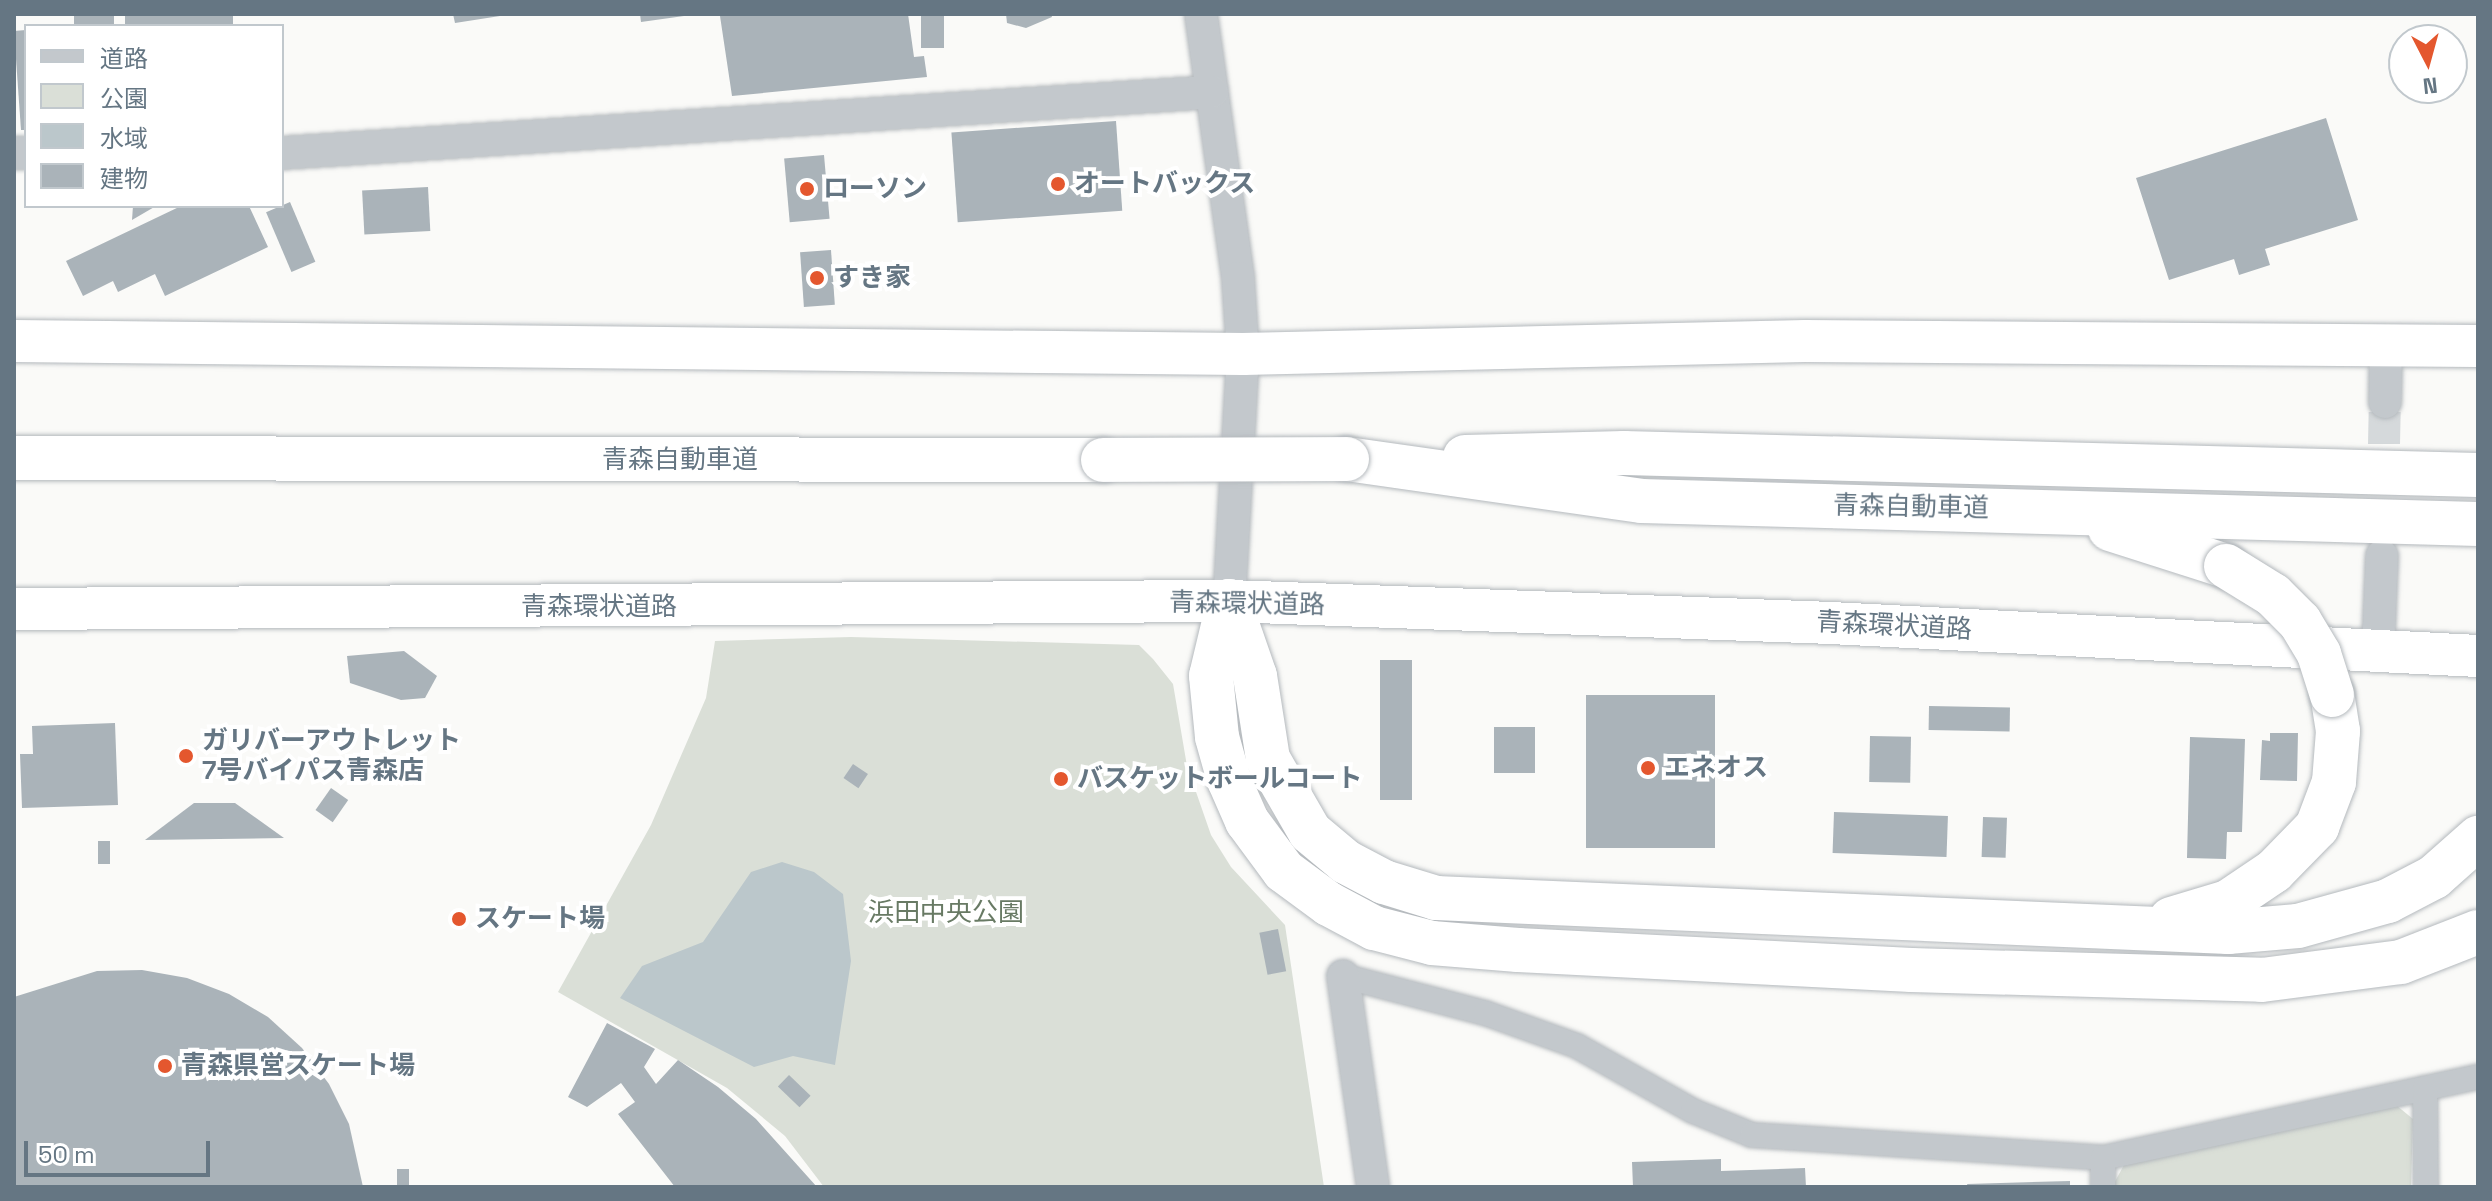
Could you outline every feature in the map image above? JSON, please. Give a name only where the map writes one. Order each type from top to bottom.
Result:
[{"type":"highway","points":[[14,341],[1243,354],[1805,341],[2478,346]]},
{"type":"highway","name":"青森自動車道","points":[[14,458],[1103,460],[1624,453],[2478,475]]},
{"type":"highway","points":[[2043,462],[2478,454]]},
{"type":"highway","name":"青森自動車道","points":[[1347,459],[1626,500],[2026,508],[2478,524]]},
{"type":"highway","points":[[2026,508],[2172,545],[2226,566],[2273,595],[2300,622],[2319,654],[2332,695],[2338,731],[2334,782],[2317,827],[2274,871],[2228,902],[2145,926]]},
{"type":"highway","points":[[1229,601],[1255,676],[1268,759],[1286,797],[1310,832],[1346,862],[1384,882],[1436,898],[1495,903],[2145,926],[2228,932],[2298,926],[2453,885]]},
{"type":"highway","points":[[1229,601],[1211,676],[1217,737],[1229,780],[1247,821],[1284,871],[1329,904],[1374,928],[1432,943],[1518,950],[1911,970],[2100,972],[2262,980],[2401,962],[2466,938]]},
{"type":"highway","name":"青森環状道路","points":[[14,609],[1229,601],[1831,623],[2478,656]]},
{"type":"highway","points":[[2100,972],[2280,957],[2342,944],[2453,885],[2478,838]]},
{"type":"street","points":[[1201,14],[1238,278],[1243,354],[1229,601]]},
{"type":"street","points":[[284,153],[1212,92]]},
{"type":"street","points":[[2385,402],[2386,344]]},
{"type":"street","points":[[2378,650],[2382,556]]},
{"type":"street","points":[[1373,1187],[1343,976],[1485,1013],[1577,1046],[1693,1111],[1752,1135],[2103,1158],[2478,1077]]},
{"type":"street","points":[[2425,1088],[2426,1187]]},
{"type":"street","points":[[2103,1158],[2103,1187]]},
{"type":"green space","name":"浜田中央公園","points":[[851,637],[1139,645],[1153,659],[1173,684],[1187,766],[1211,835],[1231,867],[1285,925],[1324,1187],[824,1187],[785,1136],[727,1088],[558,992],[651,825],[706,698],[715,641]]},
{"type":"green space","points":[[2396,1105],[2413,1119],[2411,1187],[2112,1187],[2124,1165]]},
{"type":"water","points":[[782,862],[814,872],[843,894],[851,961],[835,1065],[793,1056],[754,1067],[620,998],[642,966],[703,942],[751,872]]},
{"type":"building","points":[[74,14],[114,14],[114,24],[74,24]]},
{"type":"building","points":[[125,14],[233,14],[233,24],[125,24]]},
{"type":"building","points":[[453,14],[499,14],[500,16],[455,23]]},
{"type":"building","points":[[640,14],[684,14],[684,16],[641,22]]},
{"type":"building","points":[[908,14],[914,57],[924,56],[927,77],[732,96],[720,16]]},
{"type":"building","points":[[921,14],[944,14],[944,48],[921,48]]},
{"type":"building","points":[[1006,14],[1051,14],[1052,17],[1026,28],[1007,23]]},
{"type":"building","points":[[24,30],[24,130],[21,130],[14,31]]},
{"type":"building","points":[[2326,118],[2358,220],[2265,249],[2270,265],[2239,275],[2234,259],[2169,280],[2136,178]]},
{"type":"building","points":[[1116,121],[1122,211],[958,222],[951,133]]},
{"type":"building","name":"ローソン","points":[[824,155],[830,219],[790,222],[784,158]]},
{"type":"building","points":[[428,187],[430,231],[364,234],[362,190]]},
{"type":"building","points":[[290,202],[315,262],[291,272],[266,212],[284,208],[284,205]]},
{"type":"building","points":[[133,208],[153,208],[132,220]]},
{"type":"building","points":[[177,208],[250,208],[268,247],[165,296],[155,274],[118,292],[113,281],[83,296],[66,261]]},
{"type":"building","name":"すき家","points":[[831,250],[835,305],[804,307],[800,252]]},
{"type":"building","points":[[404,651],[437,676],[425,698],[401,700],[350,683],[347,656]]},
{"type":"building","points":[[1380,660],[1412,660],[1412,800],[1380,800]]},
{"type":"building","points":[[1586,695],[1715,695],[1715,848],[1586,848]]},
{"type":"building","points":[[1929,706],[2010,707],[2010,731],[1929,730]]},
{"type":"building","points":[[115,723],[118,805],[22,808],[20,754],[33,754],[32,726]]},
{"type":"building","points":[[1494,727],[1535,727],[1535,773],[1494,773]]},
{"type":"building","points":[[2270,733],[2298,733],[2297,781],[2260,780],[2262,740],[2270,741]]},
{"type":"building","points":[[1870,736],[1911,737],[1910,783],[1869,782]]},
{"type":"building","points":[[2190,737],[2245,739],[2242,832],[2227,832],[2226,859],[2187,858]]},
{"type":"building","points":[[853,764],[868,774],[858,788],[843,778]]},
{"type":"building","points":[[331,788],[348,800],[333,822],[316,810]]},
{"type":"building","points":[[194,803],[235,803],[284,838],[145,840]]},
{"type":"building","points":[[1834,812],[1948,816],[1946,857],[1833,853]]},
{"type":"building","points":[[1983,817],[2007,818],[2006,858],[1982,857]]},
{"type":"building","points":[[98,841],[110,841],[110,864],[98,864]]},
{"type":"building","points":[[1278,929],[1286,971],[1268,975],[1259,933]]},
{"type":"building","name":"青森県営スケート場","points":[[142,970],[187,978],[229,994],[268,1017],[302,1048],[329,1084],[349,1124],[363,1187],[14,1187],[14,997],[97,971]]},
{"type":"building","points":[[607,1023],[655,1049],[644,1067],[656,1084],[678,1060],[718,1087],[756,1119],[817,1187],[675,1187],[618,1114],[635,1102],[621,1083],[587,1107],[568,1097]]},
{"type":"building","points":[[789,1075],[811,1096],[799,1107],[778,1087]]},
{"type":"building","points":[[1721,1159],[1721,1171],[1805,1168],[1806,1187],[1633,1187],[1632,1162]]},
{"type":"building","points":[[397,1169],[409,1169],[409,1185],[397,1185]]},
{"type":"building","points":[[2070,1181],[2070,1187],[1968,1187],[1967,1184]]},
{"type":"tunnel","points":[[2382,540],[2385,402]]},
{"type":"place","name":"オートバックス","points":[[1058,184]]},
{"type":"place","name":"ローソン","points":[[807,189]]},
{"type":"place","name":"すき家","points":[[817,278]]},
{"type":"place","name":"ガリバーアウトレット 7号バイパス青森店","points":[[186,756]]},
{"type":"place","name":"エネオス","points":[[1648,768]]},
{"type":"place","name":"バスケットボールコート","points":[[1061,779]]},
{"type":"place","name":"スケート場","points":[[459,919]]},
{"type":"place","name":"青森県営スケート場","points":[[165,1066]]}]
